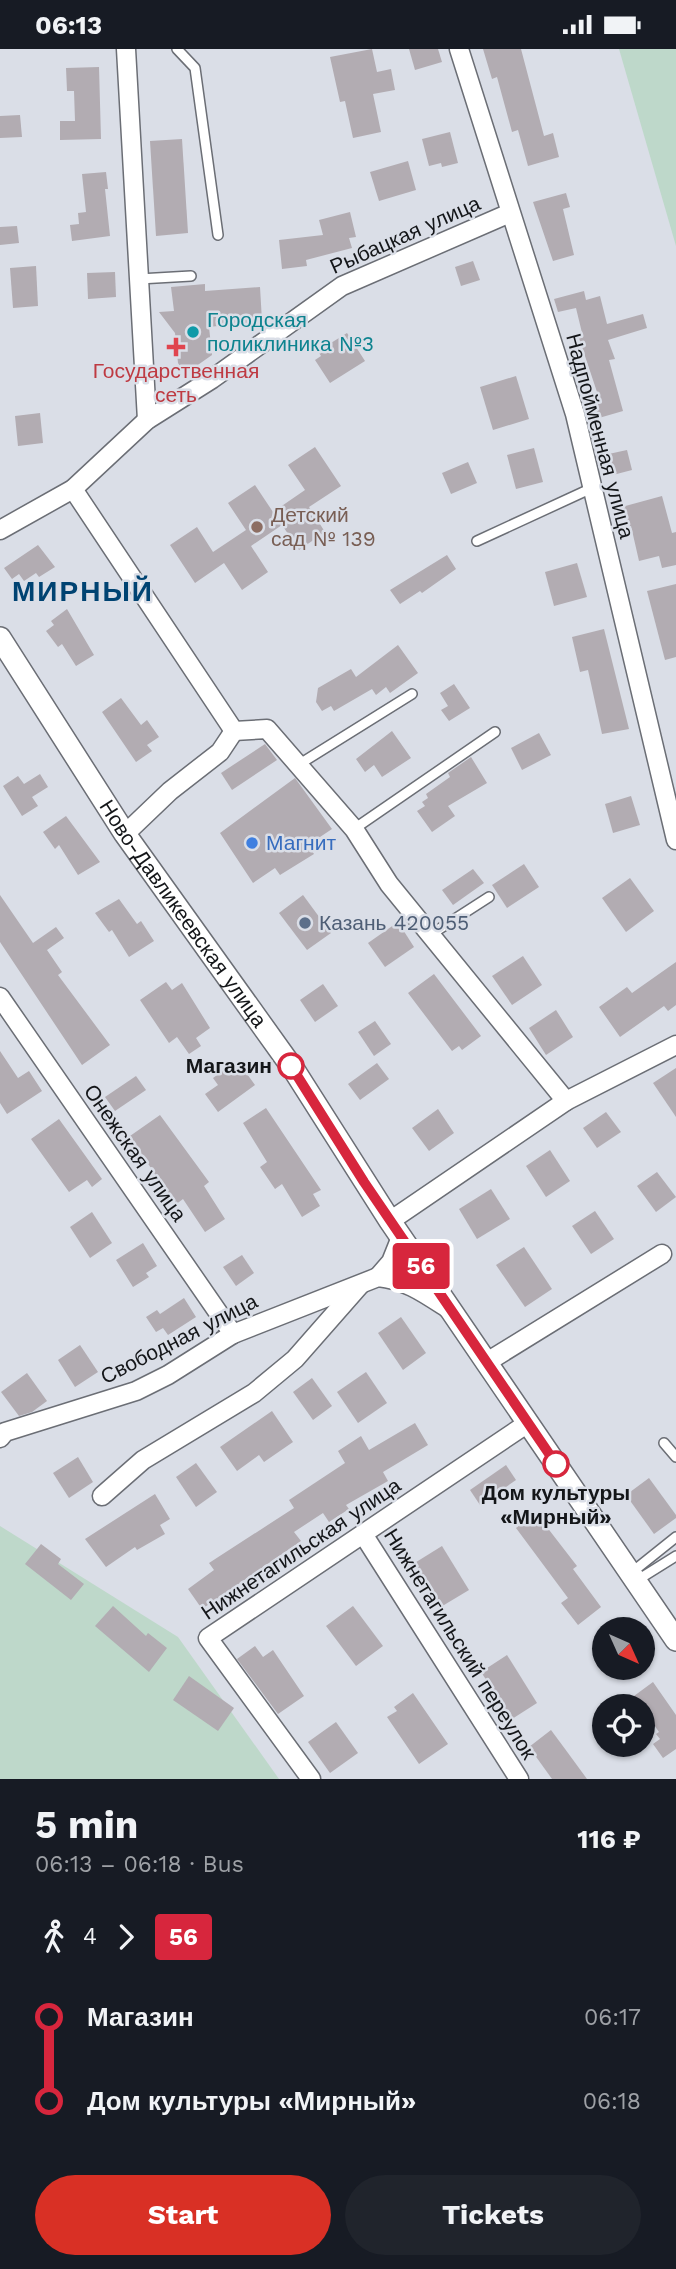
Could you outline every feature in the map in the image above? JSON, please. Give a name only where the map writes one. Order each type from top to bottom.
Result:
[{"type":"street","name":"Надпойменная улица","points":[[459,49],[575,414],[676,840]]},
{"type":"street","points":[[130,50],[147,420]]},
{"type":"street","name":"Рыбацкая улица","points":[[0,530],[73,489],[147,420],[212,379],[342,286],[510,213]]},
{"type":"street","points":[[73,489],[234,731]]},
{"type":"street","name":"Ново-Давликеевская улица","points":[[0,638],[125,834],[294,1070],[396,1229],[676,1640]]},
{"type":"street","points":[[234,731],[267,729],[354,829],[389,884],[566,1101]]},
{"type":"street","points":[[125,834],[170,791],[220,752],[234,731]]},
{"type":"street","name":"Онежская улица","points":[[0,997],[233,1334]]},
{"type":"street","points":[[378,1277],[391,1262],[396,1229],[566,1101],[676,1045]]},
{"type":"street","points":[[487,1362],[662,1254]]},
{"type":"street","points":[[378,1277],[398,1279],[418,1288],[453,1313]]},
{"type":"street","name":"Свободная улица","points":[[0,1438],[5,1432],[136,1391],[168,1375],[233,1334],[308,1302],[378,1277]]},
{"type":"street","points":[[102,1496],[143,1460],[254,1393],[295,1359],[360,1285]]},
{"type":"street","name":"Нижнетагильская улица","points":[[311,1779],[208,1638],[528,1423]]},
{"type":"street","name":"Нижнетагильский переулок","points":[[363,1534],[519,1779]]},
{"type":"lane","points":[[177,49],[195,68],[218,235]]},
{"type":"lane","points":[[139,279],[191,276]]},
{"type":"lane","points":[[477,541],[592,488]]},
{"type":"lane","points":[[298,765],[412,694]]},
{"type":"lane","points":[[354,829],[495,732]]},
{"type":"lane","points":[[430,935],[489,897]]},
{"type":"lane","points":[[664,1443],[676,1457]]},
{"type":"lane","points":[[633,1577],[676,1537]]},
{"type":"lane","points":[[633,1577],[676,1556]]},
{"type":"green space","points":[[619,49],[676,49],[676,246]]},
{"type":"green space","points":[[0,1526],[178,1637],[279,1779],[0,1779]]},
{"type":"building","points":[[372,49],[377,72],[391,69],[395,90],[373,94],[381,132],[353,138],[345,101],[340,102],[330,57]]},
{"type":"building","points":[[409,49],[438,49],[442,62],[415,70]]},
{"type":"building","points":[[483,49],[521,49],[544,136],[553,133],[559,157],[528,166],[518,130],[512,132],[497,77],[492,79]]},
{"type":"building","points":[[99,67],[101,139],[60,140],[60,121],[75,121],[74,91],[67,91],[66,68]]},
{"type":"building","points":[[20,115],[22,137],[0,138],[0,116]]},
{"type":"building","points":[[450,132],[458,163],[442,167],[441,163],[429,166],[422,139]]},
{"type":"building","points":[[182,139],[188,233],[156,236],[150,141]]},
{"type":"building","points":[[408,161],[416,190],[379,201],[370,172]]},
{"type":"building","points":[[106,172],[110,236],[72,241],[70,225],[79,224],[78,213],[86,212],[82,174]]},
{"type":"building","points":[[566,193],[570,207],[563,209],[574,255],[553,261],[533,202]]},
{"type":"building","points":[[350,212],[356,237],[349,238],[352,248],[306,260],[307,266],[282,269],[279,240],[323,235],[319,220]]},
{"type":"building","points":[[17,226],[19,243],[0,245],[0,227]]},
{"type":"building","points":[[473,261],[480,280],[461,286],[455,267]]},
{"type":"building","points":[[36,266],[38,306],[13,308],[10,268]]},
{"type":"building","points":[[115,272],[116,297],[88,299],[87,273]]},
{"type":"building","name":"Городская поликлиника №3","points":[[205,284],[205,291],[260,287],[262,321],[209,327],[212,355],[185,374],[178,363],[175,333],[159,312],[174,311],[171,287]]},
{"type":"building","points":[[584,291],[586,300],[600,296],[607,324],[643,314],[647,328],[608,340],[615,359],[609,360],[623,411],[592,420],[585,396],[597,392],[579,338],[583,337],[576,308],[558,312],[554,299]]},
{"type":"building","points":[[347,333],[365,361],[330,383],[315,360],[321,356],[318,351]]},
{"type":"building","points":[[516,376],[529,419],[493,430],[480,387]]},
{"type":"building","points":[[40,413],[43,443],[18,446],[15,416]]},
{"type":"building","points":[[315,447],[341,486],[309,507],[325,532],[299,550],[282,525],[251,546],[268,572],[242,590],[224,563],[195,583],[170,545],[197,527],[213,552],[246,530],[228,503],[255,485],[273,512],[305,490],[288,465]]},
{"type":"building","points":[[534,448],[543,482],[516,489],[507,455]]},
{"type":"building","points":[[627,450],[632,470],[609,476],[604,455]]},
{"type":"building","points":[[468,462],[477,483],[451,494],[442,473]]},
{"type":"building","points":[[662,496],[672,533],[676,532],[676,565],[662,568],[659,556],[639,561],[631,526],[623,528],[618,508]]},
{"type":"building","points":[[38,545],[55,567],[39,577],[36,573],[24,581],[19,574],[12,579],[4,568]]},
{"type":"building","points":[[447,555],[456,569],[422,593],[420,591],[400,604],[390,590]]},
{"type":"building","points":[[577,563],[587,597],[554,606],[545,572]]},
{"type":"building","points":[[676,584],[676,657],[665,660],[647,591]]},
{"type":"building","points":[[67,609],[94,655],[76,666],[62,644],[58,647],[46,631],[54,625],[51,621]]},
{"type":"building","points":[[604,629],[629,729],[602,734],[588,670],[580,672],[572,637]]},
{"type":"building","points":[[398,645],[418,673],[390,693],[386,687],[376,695],[372,689],[334,711],[331,706],[322,711],[316,702],[318,688],[351,669],[356,677]]},
{"type":"building","points":[[454,684],[470,708],[449,721],[441,710],[448,706],[440,693]]},
{"type":"building","points":[[121,698],[141,725],[147,720],[159,737],[147,745],[152,751],[136,762],[102,712]]},
{"type":"building","points":[[392,731],[411,758],[382,777],[374,765],[365,772],[356,759]]},
{"type":"building","points":[[539,733],[551,755],[522,770],[511,748]]},
{"type":"building","points":[[265,744],[277,760],[232,790],[221,773]]},
{"type":"building","points":[[471,757],[487,783],[448,806],[455,816],[432,832],[417,811],[425,806],[422,802],[428,798],[426,794],[450,777],[448,773]]},
{"type":"building","points":[[40,774],[48,787],[32,797],[38,806],[22,816],[3,786],[18,776],[24,784]]},
{"type":"building","points":[[295,778],[332,829],[308,845],[314,854],[280,875],[275,868],[253,883],[220,833]]},
{"type":"building","points":[[631,796],[640,825],[613,833],[605,804]]},
{"type":"building","points":[[66,816],[100,862],[78,875],[59,845],[55,849],[43,832]]},
{"type":"building","points":[[524,864],[539,887],[507,908],[492,885]]},
{"type":"building","points":[[473,869],[484,883],[453,905],[442,890]]},
{"type":"building","points":[[630,878],[654,911],[626,932],[602,898]]},
{"type":"building","points":[[0,895],[33,943],[56,927],[64,938],[47,950],[62,972],[58,975],[110,1045],[82,1065],[0,942]]},
{"type":"building","name":"Казань 420055","points":[[303,895],[331,933],[307,950],[279,913]]},
{"type":"building","points":[[119,899],[137,924],[141,921],[154,941],[129,957],[112,930],[109,932],[95,913]]},
{"type":"building","points":[[398,922],[414,947],[385,967],[368,943]]},
{"type":"building","points":[[523,956],[542,985],[512,1005],[492,976]]},
{"type":"building","points":[[676,962],[676,1005],[668,1011],[664,1006],[620,1037],[599,1007],[627,987],[632,993]]},
{"type":"building","points":[[434,974],[481,1036],[462,1050],[459,1046],[452,1051],[408,993]]},
{"type":"building","points":[[166,982],[172,990],[182,983],[210,1028],[196,1038],[201,1046],[189,1054],[177,1037],[169,1043],[140,1000]]},
{"type":"building","points":[[323,984],[338,1006],[315,1022],[300,1000]]},
{"type":"building","points":[[556,1010],[573,1037],[546,1055],[529,1028]]},
{"type":"building","points":[[375,1021],[391,1044],[374,1056],[358,1032]]},
{"type":"building","points":[[0,1051],[18,1078],[29,1071],[42,1091],[7,1114],[0,1103]]},
{"type":"building","points":[[377,1063],[389,1079],[360,1100],[348,1084]]},
{"type":"building","points":[[242,1067],[255,1085],[218,1112],[205,1094],[218,1085],[213,1078],[227,1068],[232,1075]]},
{"type":"building","points":[[676,1068],[676,1117],[653,1083]]},
{"type":"building","points":[[136,1076],[146,1090],[115,1111],[105,1097]]},
{"type":"building","points":[[266,1108],[321,1190],[313,1194],[320,1206],[302,1217],[282,1184],[275,1189],[260,1167],[267,1162],[243,1123]]},
{"type":"building","points":[[438,1109],[454,1133],[429,1151],[412,1128]]},
{"type":"building","points":[[606,1112],[621,1132],[597,1148],[583,1128]]},
{"type":"building","points":[[160,1115],[209,1182],[204,1186],[225,1219],[205,1232],[183,1199],[175,1205],[130,1136]]},
{"type":"building","points":[[59,1119],[102,1179],[92,1187],[87,1180],[69,1192],[31,1139]]},
{"type":"building","points":[[550,1150],[570,1181],[546,1197],[526,1166]]},
{"type":"building","points":[[657,1172],[676,1197],[656,1212],[637,1186]]},
{"type":"building","points":[[491,1189],[510,1219],[477,1239],[459,1209]]},
{"type":"building","points":[[595,1211],[614,1239],[591,1254],[572,1226]]},
{"type":"building","points":[[92,1212],[112,1243],[90,1258],[70,1227]]},
{"type":"building","points":[[143,1243],[157,1266],[146,1273],[149,1277],[133,1287],[116,1260]]},
{"type":"building","points":[[524,1247],[552,1289],[525,1307],[496,1265]]},
{"type":"building","points":[[242,1255],[254,1273],[236,1286],[223,1267]]},
{"type":"building","points":[[184,1298],[196,1317],[168,1335],[163,1328],[156,1332],[146,1317],[157,1310],[160,1314]]},
{"type":"building","points":[[401,1317],[426,1353],[403,1370],[378,1333]]},
{"type":"building","points":[[80,1345],[98,1372],[75,1387],[58,1360]]},
{"type":"building","points":[[366,1372],[387,1403],[358,1423],[337,1392]]},
{"type":"building","points":[[27,1373],[47,1401],[32,1412],[19,1416],[1,1392]]},
{"type":"building","points":[[312,1378],[332,1406],[313,1420],[293,1392]]},
{"type":"building","points":[[272,1411],[293,1442],[264,1462],[259,1455],[237,1471],[220,1447]]},
{"type":"building","points":[[415,1423],[428,1445],[383,1472],[388,1481],[346,1505],[349,1509],[329,1522],[323,1513],[294,1532],[301,1541],[202,1609],[188,1589],[214,1570],[209,1563],[294,1508],[289,1500],[345,1463],[338,1451],[361,1436],[369,1450]]},
{"type":"building","points":[[78,1457],[93,1482],[69,1498],[53,1473]]},
{"type":"building","points":[[196,1463],[217,1492],[196,1507],[176,1477]]},
{"type":"building","points":[[506,1465],[516,1480],[480,1505],[470,1490]]},
{"type":"building","points":[[649,1478],[676,1515],[676,1518],[654,1534],[626,1495]]},
{"type":"building","points":[[155,1494],[170,1519],[160,1525],[165,1534],[137,1550],[135,1547],[106,1567],[85,1539]]},
{"type":"building","points":[[536,1513],[577,1566],[573,1569],[601,1607],[578,1625],[561,1603],[568,1598],[516,1528]]},
{"type":"building","points":[[41,1544],[61,1559],[58,1564],[84,1584],[71,1600],[25,1564]]},
{"type":"building","points":[[442,1546],[469,1590],[439,1608],[413,1564]]},
{"type":"building","points":[[113,1606],[146,1636],[148,1633],[167,1648],[149,1672],[95,1626]]},
{"type":"building","points":[[353,1606],[383,1646],[356,1666],[326,1626]]},
{"type":"building","points":[[255,1646],[263,1657],[273,1650],[304,1696],[278,1714],[237,1659]]},
{"type":"building","points":[[507,1655],[537,1703],[512,1719],[481,1672]]},
{"type":"building","points":[[189,1676],[234,1708],[218,1731],[173,1700]]},
{"type":"building","points":[[653,1682],[676,1715],[676,1749],[663,1758],[655,1747],[655,1743],[660,1739],[655,1726],[655,1694],[637,1694]]},
{"type":"building","points":[[413,1693],[448,1744],[419,1764],[387,1717],[397,1711],[394,1707]]},
{"type":"building","points":[[336,1722],[358,1753],[330,1773],[308,1742]]},
{"type":"building","points":[[551,1730],[587,1779],[552,1779],[529,1747]]},
{"type":"bus line","name":"56","points":[[291,1066],[364,1182],[556,1464]]},
{"type":"place","name":"Городская поликлиника №3","points":[[193,332]]},
{"type":"place","name":"Государственная сеть","points":[[176,347]]},
{"type":"place","name":"Детский сад № 139","points":[[257,527]]},
{"type":"place","name":"Магнит","points":[[252,843]]},
{"type":"place","name":"Казань 420055","points":[[305,923]]},
{"type":"place","name":"Магазин","points":[[291,1066]]},
{"type":"place","name":"Дом культуры «Мирный»","points":[[556,1464]]},
{"type":"district","name":"МИРНЫЙ","points":[[83,591]]}]
